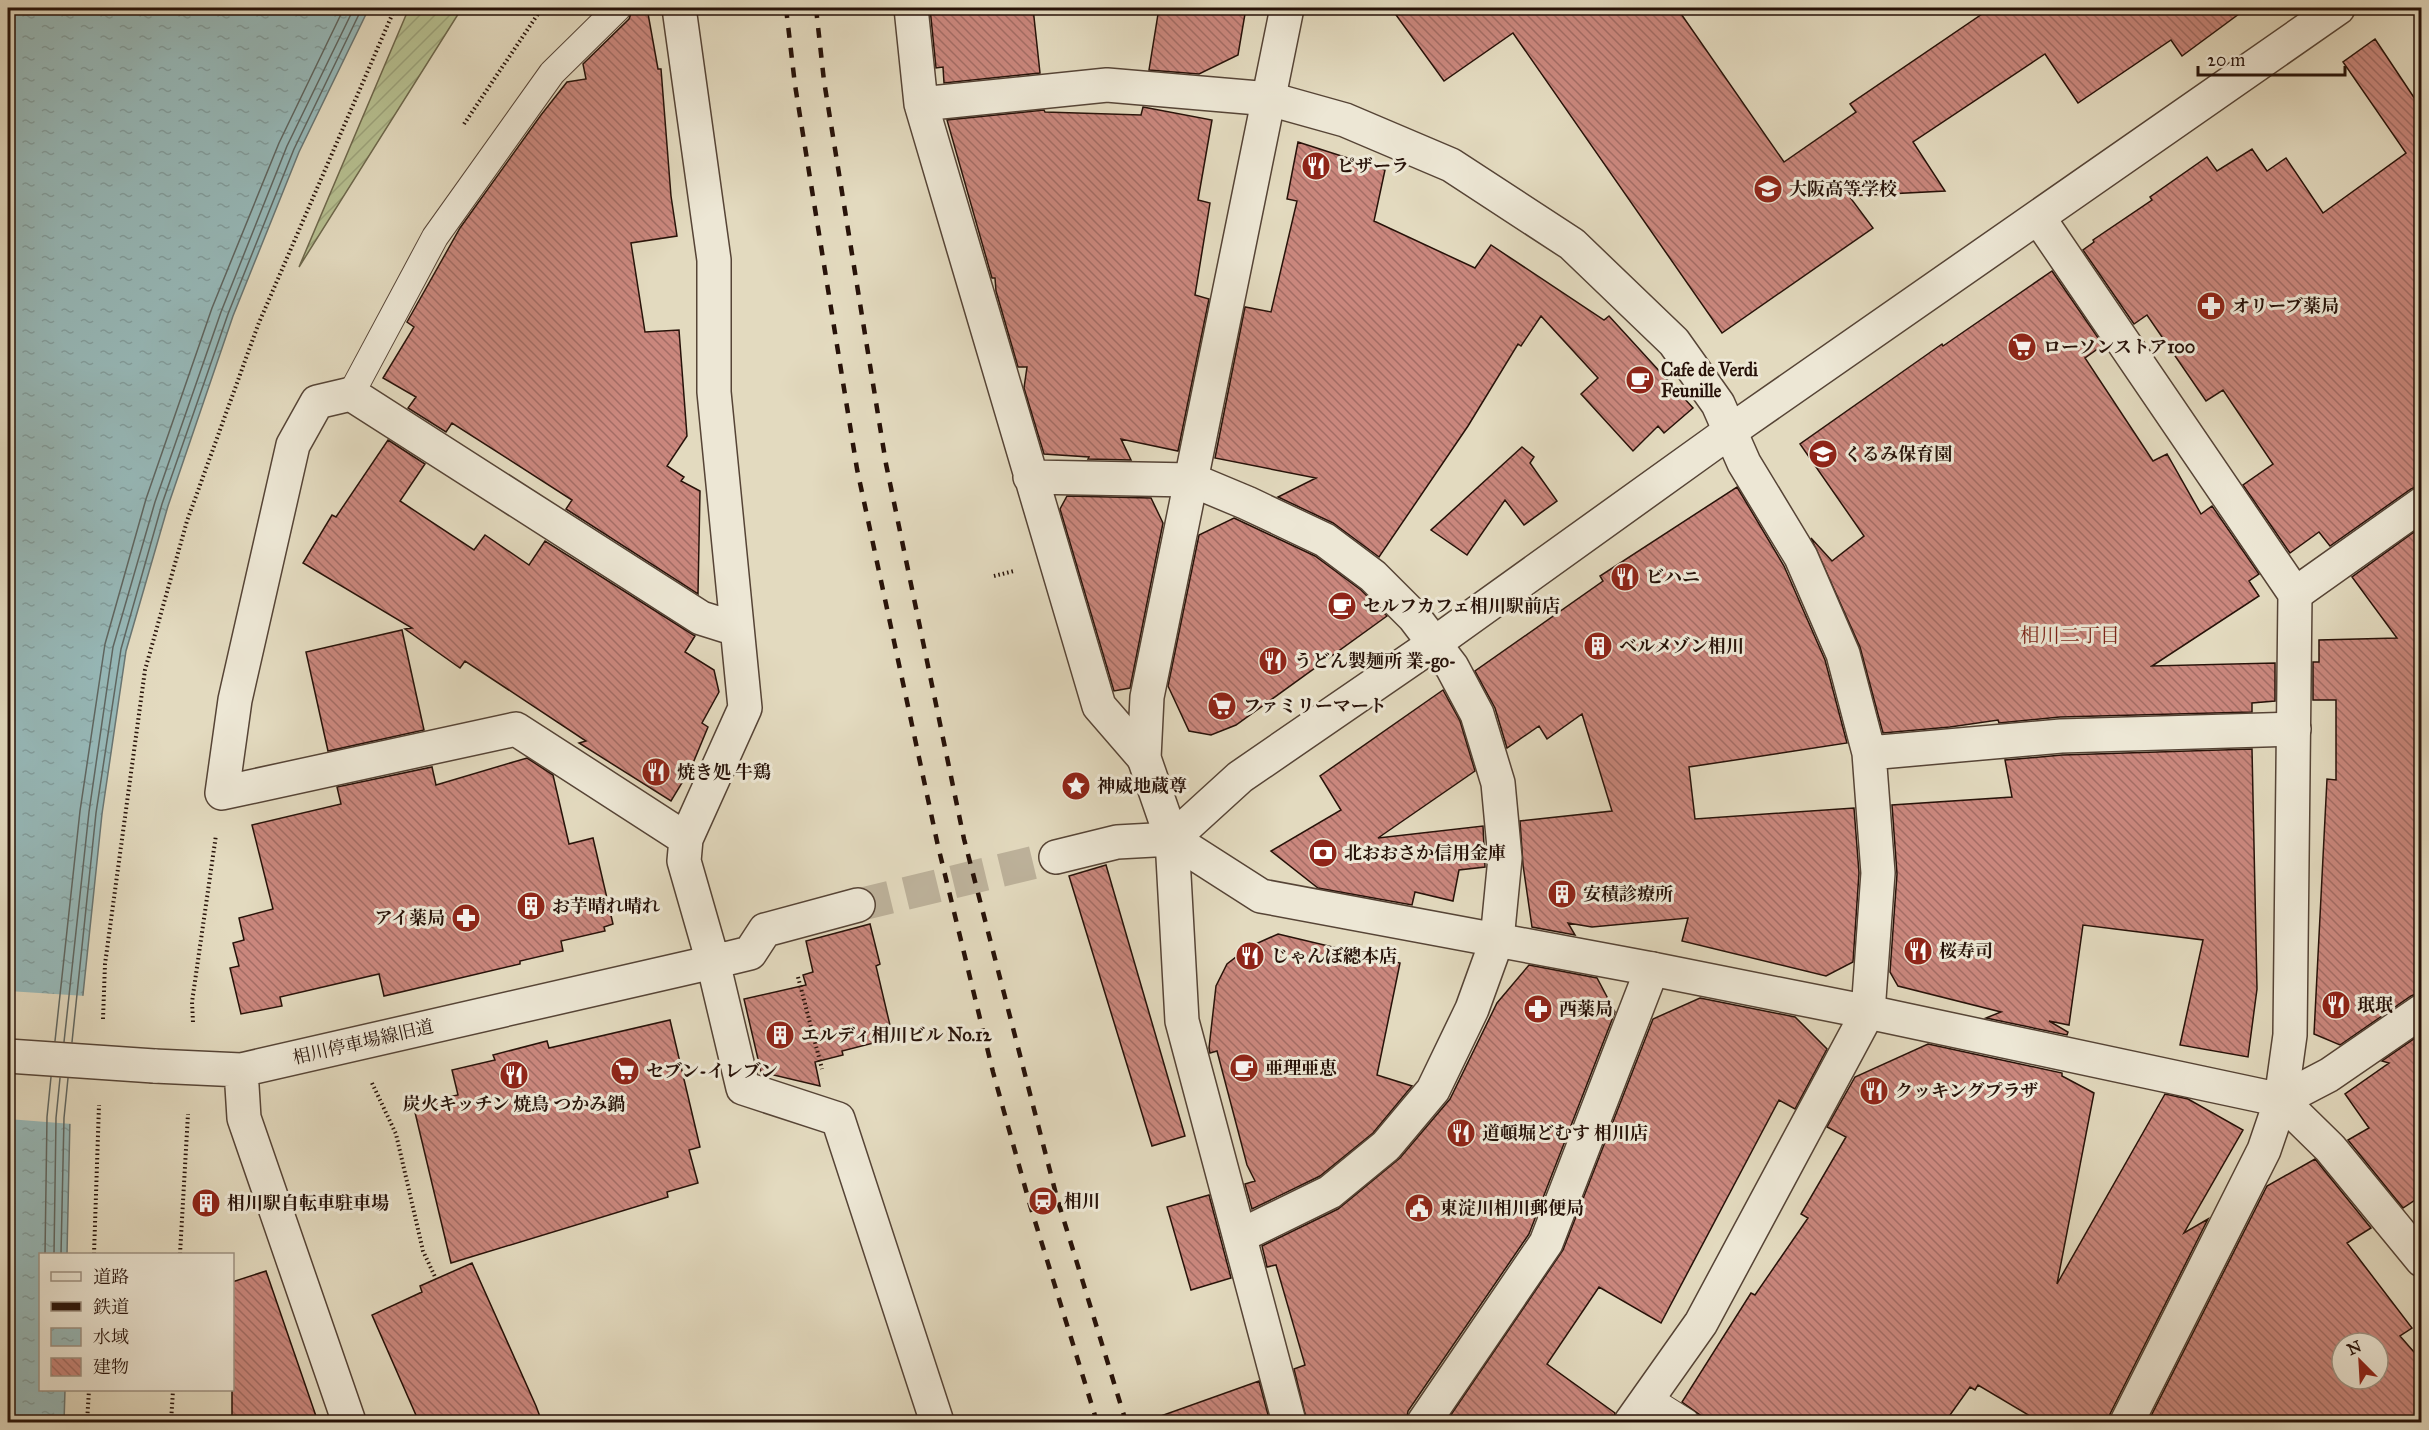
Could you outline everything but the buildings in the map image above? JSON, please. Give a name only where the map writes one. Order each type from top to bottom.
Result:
[{"type":"street","points":[[679,8],[714,260],[714,392],[745,708],[686,839],[684,861],[713,962],[743,1088],[838,1119],[937,1422]]},
{"type":"street","points":[[911,8],[921,104],[1099,706],[1144,758],[1172,839],[1182,1021],[1289,1422]]},
{"type":"street","points":[[1144,758],[1147,697],[1287,8]]},
{"type":"street","points":[[1172,839],[1240,777],[1435,643],[1729,432],[2338,8]]},
{"type":"street","points":[[921,104],[1107,85],[1270,99],[1345,120],[1451,165],[1572,244],[1674,342],[1718,404],[1744,463],[1801,557],[1843,654],[1869,753],[1878,873],[1868,1012],[1701,1323],[1640,1410]]},
{"type":"street","points":[[2038,217],[2295,594],[2290,1035],[2281,1100],[2264,1150],[2127,1422]]},
{"type":"street","points":[[686,839],[516,729],[222,793],[235,700],[293,445],[317,402],[351,394],[701,618],[736,629]]},
{"type":"street","points":[[1030,477],[1192,480],[1325,540],[1373,576],[1414,617],[1435,643],[1452,667],[1477,714],[1498,783],[1505,858],[1497,940],[1472,1009],[1433,1090],[1386,1146],[1330,1192],[1240,1236]]},
{"type":"street","points":[[2295,594],[2418,514]]},
{"type":"street","points":[[1869,753],[2061,736],[2294,729]]},
{"type":"street","points":[[1056,857],[1117,842],[1172,839],[1261,896],[1868,1012],[2281,1100],[2330,1148],[2421,1260]]},
{"type":"street","name":"相川停車場線旧道","points":[[8,1056],[241,1070],[750,953],[765,930],[858,905]]},
{"type":"street","points":[[1424,1422],[1546,1243],[1652,969]]},
{"type":"street","points":[[2281,1100],[2329,1075],[2421,1011]]},
{"type":"street","points":[[241,1070],[244,1118],[349,1422]]},
{"type":"lane","points":[[351,394],[435,237],[552,73],[618,8]]},
{"type":"lane","points":[[1640,1410],[1686,1422]]},
{"type":"path","points":[[102,1022],[105,964],[145,670],[187,521],[258,325],[395,8]]},
{"type":"path","points":[[192,1022],[192,1002],[222,793]]},
{"type":"path","points":[[798,977],[827,1087],[838,1119]]},
{"type":"path","points":[[368,1074],[396,1134],[423,1251],[436,1279]]},
{"type":"path","points":[[94,1253],[99,1104]]},
{"type":"path","points":[[180,1253],[188,1114]]},
{"type":"path","points":[[87,1422],[88,1391]]},
{"type":"path","points":[[171,1422],[173,1391]]},
{"type":"green space","points":[[409,8],[462,8],[299,267]]},
{"type":"water","points":[[8,8],[369,8],[299,152],[233,316],[168,506],[126,651],[102,814],[70,1118],[67,1253],[39,1253],[39,1391],[65,1391],[64,1422],[8,1422]]},
{"type":"pier","points":[[8,991],[86,996],[72,1124],[8,1119]]},
{"type":"tunnel","points":[[858,905],[1056,857]]},
{"type":"railway","points":[[786,8],[795,85],[857,469],[938,846],[993,1072],[1030,1205],[1097,1422]]},
{"type":"railway","points":[[816,8],[824,81],[886,464],[964,839],[1057,1198],[1126,1422]]},
{"type":"place","name":"ピザーラ","points":[[1316,166]]},
{"type":"place","name":"大阪高等学校","points":[[1768,189]]},
{"type":"place","name":"オリーブ薬局","points":[[2211,306]]},
{"type":"place","name":"ローソンストア100","points":[[2022,347]]},
{"type":"place","name":"Cafe de Verdi Feunille","points":[[1640,380]]},
{"type":"place","name":"くるみ保育園","points":[[1823,454]]},
{"type":"place","name":"ビハニ","points":[[1625,577]]},
{"type":"place","name":"セルフカフェ相川駅前店","points":[[1342,606]]},
{"type":"place","name":"ベルメゾン相川","points":[[1598,646]]},
{"type":"place","name":"うどん製麺所 業-go-","points":[[1273,661]]},
{"type":"place","name":"ファミリーマート","points":[[1222,706]]},
{"type":"place","name":"焼き処 牛鶏","points":[[656,772]]},
{"type":"place","name":"神威地蔵尊","points":[[1076,786]]},
{"type":"place","name":"北おおさか信用金庫","points":[[1323,853]]},
{"type":"place","name":"安積診療所","points":[[1562,894]]},
{"type":"place","name":"お芋晴れ晴れ","points":[[531,906]]},
{"type":"place","name":"アイ薬局","points":[[466,918]]},
{"type":"place","name":"桜寿司","points":[[1918,951]]},
{"type":"place","name":"じゃんぼ總本店","points":[[1250,956]]},
{"type":"place","name":"珉珉","points":[[2336,1005]]},
{"type":"place","name":"西薬局","points":[[1538,1009]]},
{"type":"place","name":"エルディ相川ビル No.12","points":[[780,1035]]},
{"type":"place","name":"亜理亜恵","points":[[1244,1068]]},
{"type":"place","name":"セブン-イレブン","points":[[625,1071]]},
{"type":"place","name":"炭火キッチン 焼鳥 つかみ鍋","points":[[514,1075]]},
{"type":"place","name":"クッキングプラザ","points":[[1874,1091]]},
{"type":"place","name":"道頓堀どむす 相川店","points":[[1461,1133]]},
{"type":"place","name":"相川","points":[[1043,1201]]},
{"type":"place","name":"相川駅自転車駐車場","points":[[206,1203]]},
{"type":"place","name":"東淀川相川郵便局","points":[[1419,1208]]},
{"type":"district","name":"相川二丁目","points":[[2070,635]]}]
